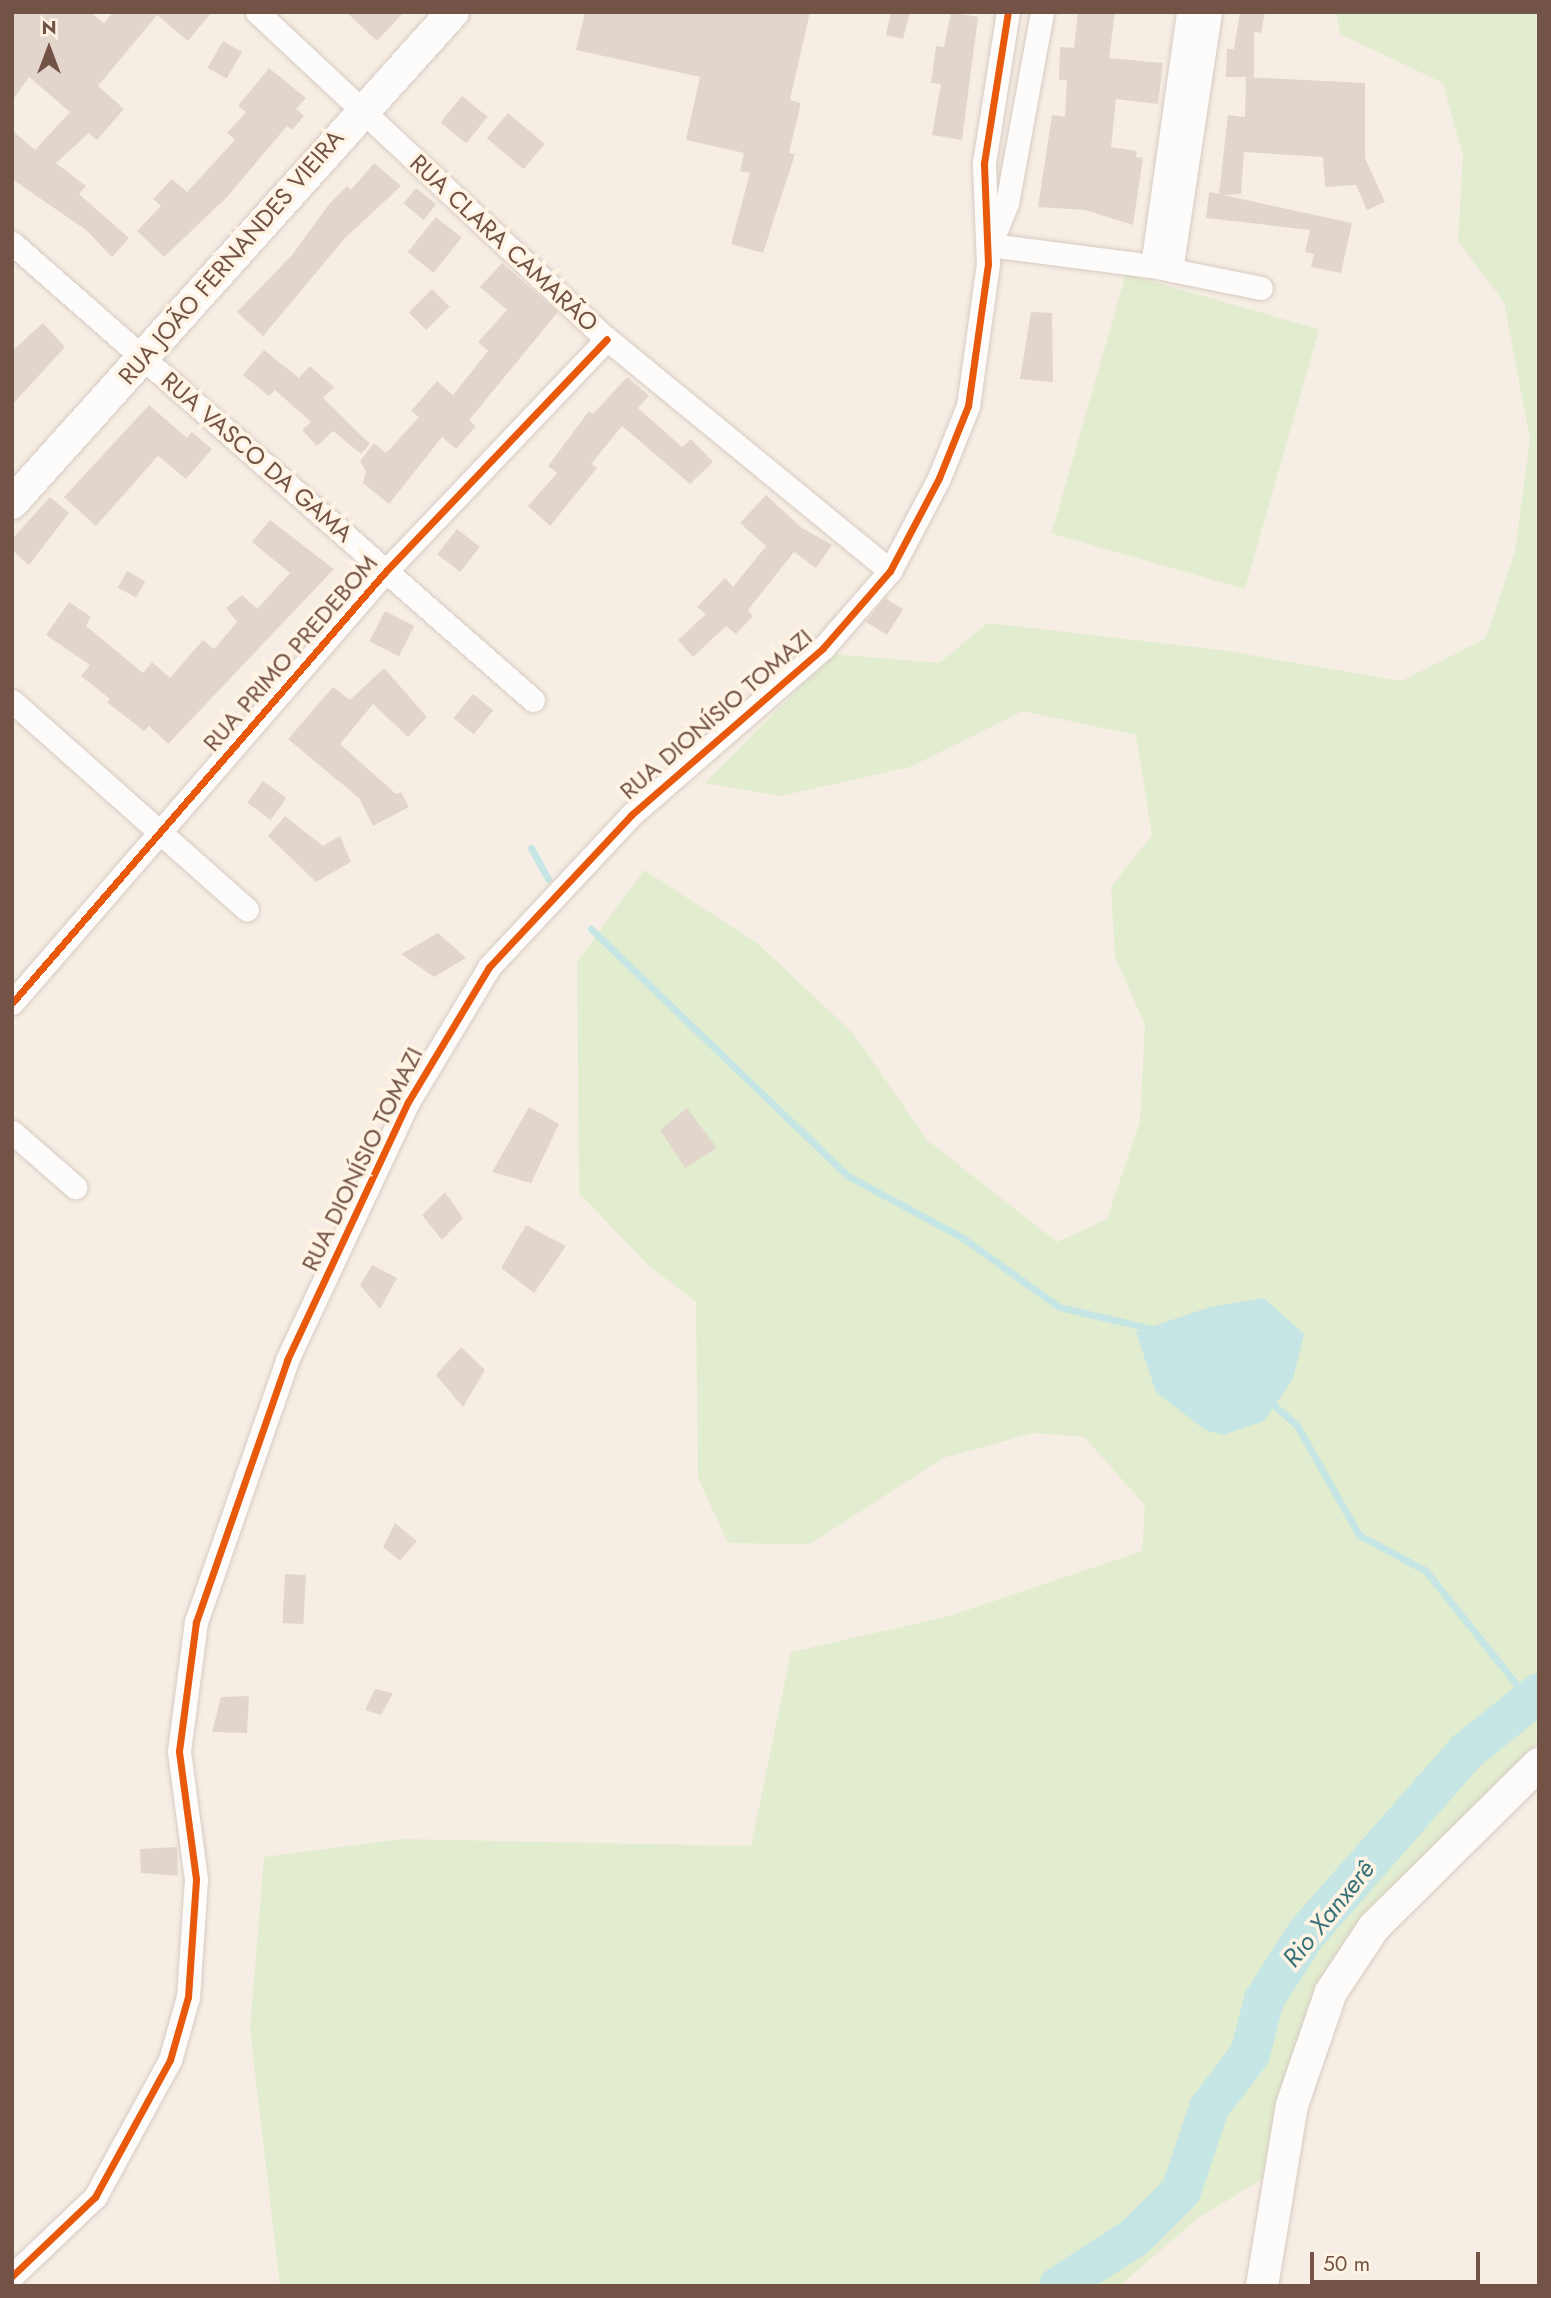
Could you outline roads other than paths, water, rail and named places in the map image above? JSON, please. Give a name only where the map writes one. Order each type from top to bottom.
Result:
[{"type":"street","name":"RUA CLARA CAMARÃO","points":[[257,12],[607,339],[890,571]]},
{"type":"street","name":"RUA JOÃO FERNANDES VIEIRA","points":[[12,503],[361,110],[453,12]]},
{"type":"street","name":"RUA DIONÍSIO TOMAZI","points":[[12,2276],[95,2197],[170,2060],[188,1997],[197,1879],[179,1751],[196,1622],[287,1360],[408,1102],[489,967],[631,814],[823,648],[890,571],[939,478],[968,406],[989,245],[985,163],[1008,12]]},
{"type":"street","name":"RUA DIONÍSIO TOMAZI","points":[[989,245],[1007,203],[1042,12]]},
{"type":"street","points":[[1162,268],[1188,12]]},
{"type":"street","points":[[1162,268],[1210,12]]},
{"type":"street","name":"RUA VASCO DA GAMA","points":[[12,243],[533,701]]},
{"type":"street","points":[[989,245],[1162,268],[1261,288]]},
{"type":"street","name":"RUA PRIMO PREDEBOM","points":[[12,1003],[386,571],[607,339]]},
{"type":"street","points":[[12,701],[159,835],[247,910]]},
{"type":"street","points":[[12,1132],[75,1187]]},
{"type":"street","points":[[1262,2286],[1292,2105],[1331,1992],[1374,1927],[1539,1764]]},
{"type":"water","points":[[1264,1298],[1304,1334],[1293,1379],[1264,1421],[1223,1435],[1205,1430],[1156,1392],[1136,1332],[1210,1307]]},
{"type":"waterway","points":[[531,848],[548,879]]},
{"type":"waterway","points":[[591,929],[848,1176],[963,1238],[1059,1307],[1157,1330]]},
{"type":"waterway","points":[[1268,1400],[1296,1424],[1359,1535],[1426,1571],[1529,1700]]},
{"type":"waterway","name":"Rio Xanxerê","points":[[1059,2286],[1135,2237],[1181,2191],[1209,2108],[1250,2054],[1264,2000],[1306,1934],[1467,1751],[1539,1693]]}]
